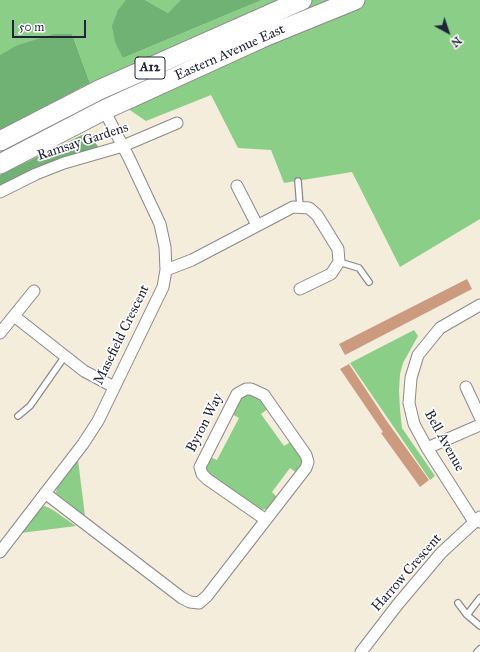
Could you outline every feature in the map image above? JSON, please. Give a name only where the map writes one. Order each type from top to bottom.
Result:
[{"type":"highway","name":"Eastern Avenue East","points":[[0,141],[99,90],[302,0]]},
{"type":"highway","name":"Eastern Avenue East","points":[[0,164],[104,110],[264,37],[355,0]]},
{"type":"street","name":"Masefield Crescent","points":[[0,552],[83,444],[98,421],[163,287],[166,270],[165,247],[160,224],[104,110]]},
{"type":"street","name":"Ramsay Gardens","points":[[0,192],[36,174],[64,163],[123,146],[177,123]]},
{"type":"street","points":[[237,186],[257,225]]},
{"type":"street","points":[[166,270],[192,260],[257,225],[293,208],[309,208],[317,215],[338,249],[338,262],[331,274],[300,289]]},
{"type":"street","points":[[0,333],[34,291]]},
{"type":"street","name":"Bell Avenue","points":[[479,520],[471,517],[427,448],[414,424],[409,403],[411,378],[418,355],[440,328],[480,305]]},
{"type":"street","points":[[14,316],[84,372],[114,387]]},
{"type":"street","points":[[466,387],[480,417]]},
{"type":"street","name":"Byron Way","points":[[45,493],[190,602],[199,603],[204,600],[266,520],[306,468],[308,462],[306,455],[264,395],[257,390],[246,389],[237,394],[202,460],[200,467],[202,474],[207,479],[266,520]]},
{"type":"street","points":[[427,448],[480,425]]},
{"type":"street","name":"Harrow Crescent","points":[[361,652],[398,604],[441,553],[479,520]]},
{"type":"lane","points":[[298,181],[300,207]]},
{"type":"lane","points":[[338,262],[359,268],[369,282]]},
{"type":"lane","points":[[18,416],[30,406],[65,356]]},
{"type":"lane","points":[[467,616],[480,598]]},
{"type":"lane","points":[[458,603],[467,616],[480,626]]},
{"type":"green space","points":[[0,0],[127,0],[123,58],[262,0],[480,0],[480,219],[400,267],[352,172],[284,183],[271,150],[238,148],[211,95],[146,121],[90,83],[72,34],[0,56]]},
{"type":"green space","points":[[126,0],[145,0],[168,13],[181,0],[262,0],[123,58],[115,42],[112,26],[118,10]]},
{"type":"green space","points":[[145,0],[181,0],[182,1],[168,13]]},
{"type":"green space","points":[[54,34],[72,34],[90,83],[0,130],[0,55],[18,45]]},
{"type":"green space","points":[[84,134],[92,138],[99,148],[0,188],[0,175]]},
{"type":"green space","points":[[414,330],[418,336],[403,363],[400,374],[400,410],[402,428],[435,476],[430,480],[350,363]]},
{"type":"green space","points":[[246,393],[258,395],[269,408],[261,414],[284,446],[292,441],[304,461],[298,474],[290,468],[272,492],[278,498],[267,509],[261,510],[206,472],[204,465],[208,456],[217,460],[239,418],[230,413],[237,402]]},
{"type":"green space","points":[[78,460],[85,516],[56,493],[57,486]]},
{"type":"green space","points":[[45,506],[76,526],[21,533],[40,508]]},
{"type":"building","points":[[467,279],[472,289],[345,355],[339,344]]},
{"type":"building","points":[[349,364],[386,420],[429,480],[420,487],[381,433],[383,432],[340,369]]}]
